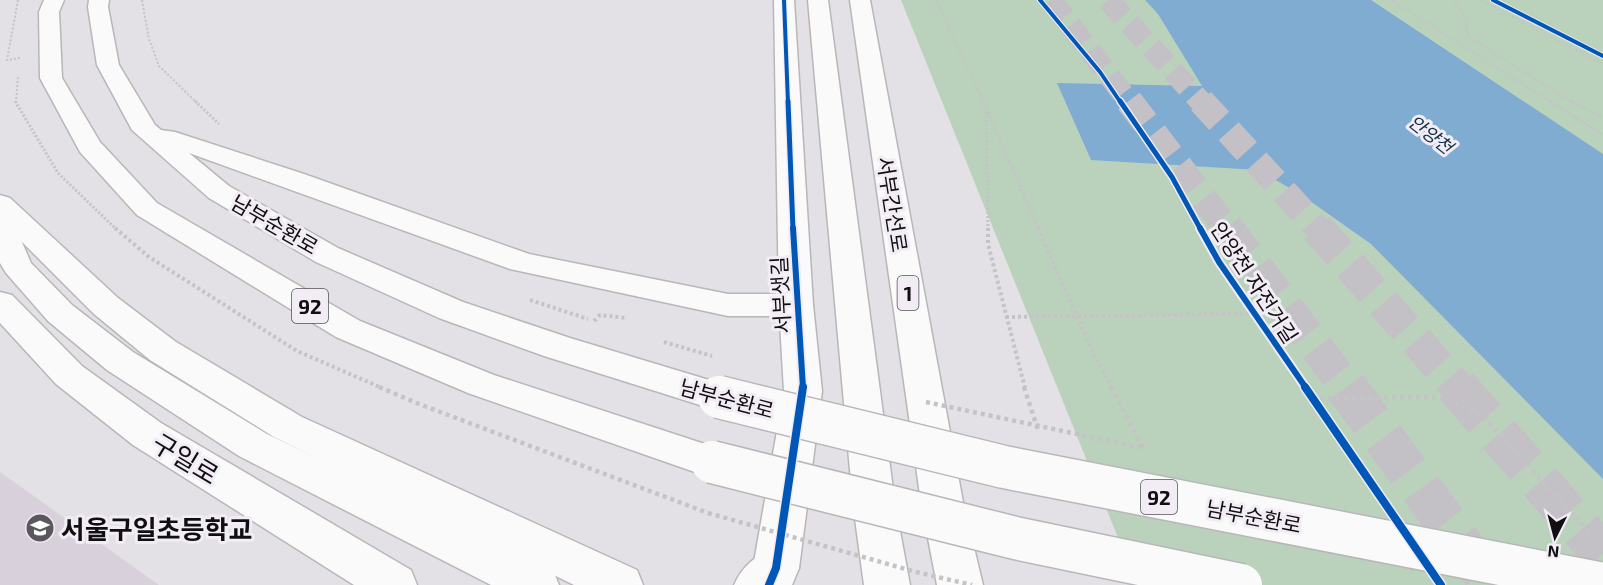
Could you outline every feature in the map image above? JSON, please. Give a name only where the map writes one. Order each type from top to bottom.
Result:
[{"type":"main road","name":"92","points":[[54,0],[49,12],[51,78],[89,146],[147,210],[348,328],[481,384],[712,462],[1015,538],[1241,585]]},
{"type":"main road","name":"남부순환로","points":[[99,0],[98,7],[108,64],[145,130],[219,192],[327,255],[451,310],[557,347],[719,397],[1004,467],[1603,584]]},
{"type":"main road","name":"서부샛길","points":[[767,579],[803,391],[796,305],[784,0]]},
{"type":"main road","points":[[818,0],[874,504],[887,585]]},
{"type":"main road","name":"서부간선로","points":[[860,0],[942,502],[960,585]]},
{"type":"main road","points":[[145,130],[294,180],[521,262],[728,305],[796,305]]},
{"type":"main road","points":[[0,204],[106,306],[163,351],[288,427],[620,585]]},
{"type":"main road","points":[[0,223],[17,266],[60,313],[120,361],[254,445],[536,585]]},
{"type":"main road","name":"구일로","points":[[0,303],[69,375],[147,434],[394,585]]},
{"type":"path","points":[[920,401],[1143,448],[1092,351],[986,108],[936,0]]},
{"type":"path","points":[[1391,0],[1603,135]]},
{"type":"path","points":[[1453,0],[1465,16],[1468,36],[1586,110],[1603,117]]},
{"type":"path","points":[[1480,0],[1603,64]]},
{"type":"path","points":[[1493,0],[1603,56]]},
{"type":"path","points":[[986,108],[988,244],[1030,409],[1038,431]]},
{"type":"path","points":[[1006,317],[1254,314]]},
{"type":"path","points":[[1306,389],[1319,408]]},
{"type":"path","points":[[1312,398],[1428,397],[1447,399],[1484,417],[1603,548]]},
{"type":"path","points":[[708,513],[916,572],[972,585]]},
{"type":"shaded area","name":"서울구일초등학교","points":[[0,472],[159,585],[0,585]]},
{"type":"green space","points":[[901,0],[1603,0],[1603,585],[1137,585]]},
{"type":"water","name":"안양천","points":[[1145,0],[1371,0],[1603,154],[1603,479],[1371,244],[1300,194],[1258,170],[1091,160],[1057,83],[1202,86],[1158,14]]},
{"type":"tunnel","points":[[1051,0],[1130,103]]},
{"type":"tunnel","points":[[1108,0],[1202,103]]},
{"type":"tunnel","points":[[1129,101],[1228,230]]},
{"type":"tunnel","points":[[1201,101],[1319,230]]},
{"type":"tunnel","points":[[1226,228],[1347,388]]},
{"type":"tunnel","points":[[1317,228],[1458,388]]},
{"type":"tunnel","points":[[1346,387],[1492,585]]},
{"type":"tunnel","points":[[1457,387],[1603,554]]},
{"type":"cycle path","points":[[769,585],[776,568],[803,391],[796,305],[784,0]]},
{"type":"cycle path","name":"안양천 자전거길","points":[[1040,0],[1100,72],[1172,177],[1219,262],[1441,585]]},
{"type":"cycle path","points":[[1493,0],[1603,56]]},
{"type":"place","name":"서울구일초등학교","points":[[40,528]]}]
